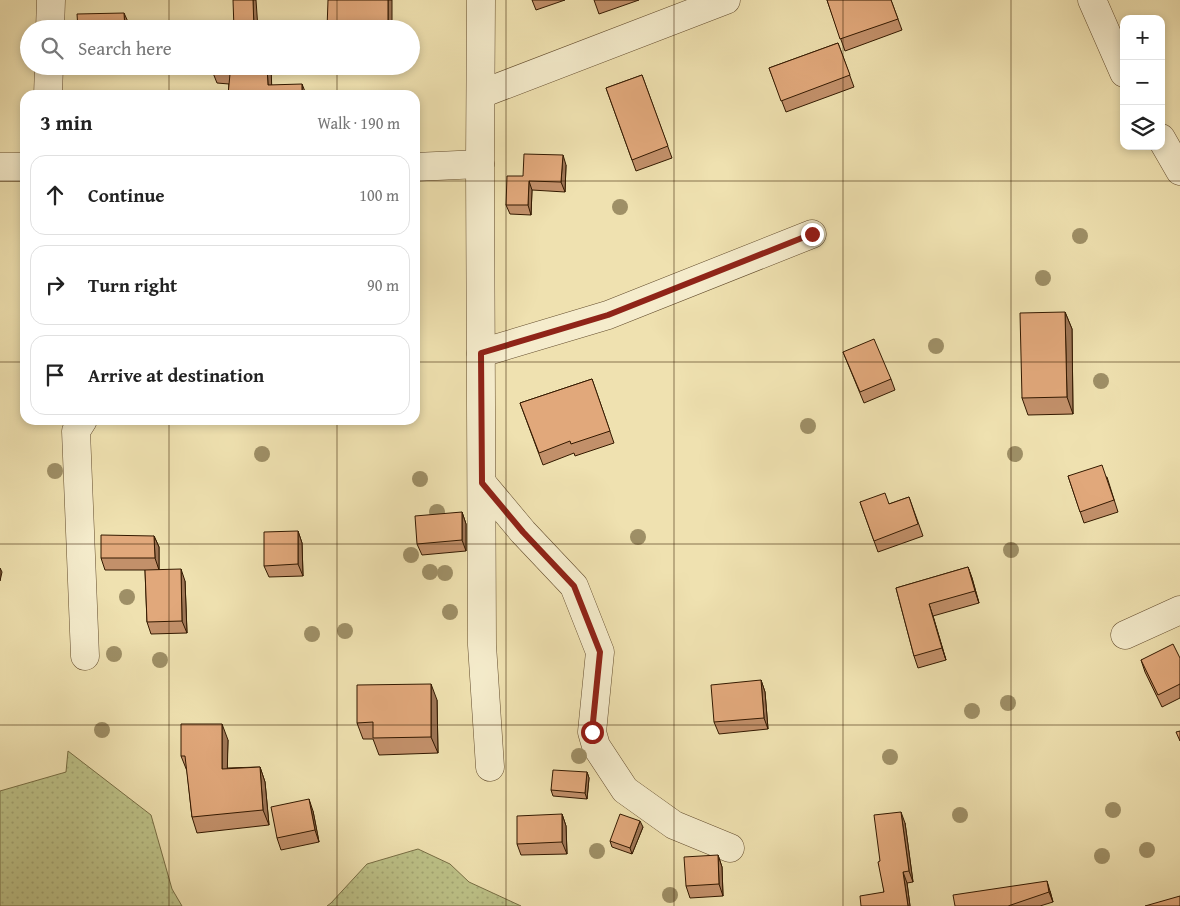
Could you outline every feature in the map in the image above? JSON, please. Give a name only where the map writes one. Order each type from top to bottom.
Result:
[{"type":"street","points":[[50,20],[51,0]]},
{"type":"street","points":[[481,0],[482,645],[490,767]]},
{"type":"street","points":[[481,94],[726,0]]},
{"type":"street","points":[[1092,0],[1120,64]]},
{"type":"street","points":[[48,90],[49,75]]},
{"type":"street","points":[[1165,145],[1180,171]]},
{"type":"street","points":[[420,167],[480,164]]},
{"type":"street","points":[[0,167],[20,167]]},
{"type":"street","points":[[481,353],[608,315],[812,234]]},
{"type":"street","points":[[80,425],[76,431],[85,656]]},
{"type":"street","points":[[482,483],[523,532],[574,586],[600,652],[592,732],[596,746],[620,783],[625,790],[674,825],[730,848]]},
{"type":"street","points":[[1125,635],[1180,610]]},
{"type":"green space","points":[[68,751],[151,815],[172,889],[182,906],[0,906],[0,791],[66,772]]},
{"type":"green space","points":[[418,849],[450,864],[469,882],[521,906],[327,906],[367,864]]},
{"type":"building","points":[[233,0],[253,0],[254,20],[234,20]]},
{"type":"building","points":[[328,0],[388,0],[388,20],[327,20]]},
{"type":"building","points":[[827,0],[891,0],[898,19],[840,39]]},
{"type":"building","points":[[124,13],[124,20],[77,20],[77,14]]},
{"type":"building","points":[[838,43],[850,75],[781,101],[769,68]]},
{"type":"building","points":[[230,75],[267,75],[268,85],[302,84],[302,90],[228,90]]},
{"type":"building","points":[[642,75],[668,146],[632,160],[606,88]]},
{"type":"building","points":[[524,154],[563,155],[561,182],[529,181],[528,205],[506,205],[507,176],[523,176]]},
{"type":"building","points":[[1065,312],[1067,397],[1022,398],[1020,313]]},
{"type":"building","points":[[874,339],[891,379],[860,392],[843,352]]},
{"type":"building","points":[[592,379],[610,431],[571,444],[570,441],[539,453],[520,403]]},
{"type":"building","points":[[1102,465],[1114,500],[1080,512],[1068,476]]},
{"type":"building","points":[[885,493],[889,504],[909,497],[918,524],[874,541],[860,502]]},
{"type":"building","points":[[462,512],[462,540],[417,544],[415,516]]},
{"type":"building","points":[[298,531],[298,564],[264,566],[264,532]]},
{"type":"building","points":[[101,535],[154,536],[155,558],[101,558]]},
{"type":"building","points":[[968,567],[975,591],[929,604],[942,648],[914,656],[896,588]]},
{"type":"building","points":[[181,569],[182,621],[147,622],[145,570]]},
{"type":"building","points":[[1173,644],[1180,658],[1180,684],[1158,695],[1141,660]]},
{"type":"building","points":[[761,680],[764,718],[714,722],[711,685]]},
{"type":"building","points":[[431,684],[431,737],[373,738],[373,722],[357,723],[357,685]]},
{"type":"building","points":[[181,724],[222,724],[222,769],[260,767],[263,810],[192,817],[185,756],[181,756]]},
{"type":"building","points":[[1180,731],[1180,741],[1176,732]]},
{"type":"building","points":[[553,770],[587,772],[585,793],[551,790]]},
{"type":"building","points":[[309,799],[315,830],[277,838],[271,807]]},
{"type":"building","points":[[901,812],[909,871],[903,872],[908,906],[861,906],[860,896],[884,892],[878,862],[880,861],[874,815]]},
{"type":"building","points":[[562,814],[562,842],[517,844],[517,816]]},
{"type":"building","points":[[620,814],[640,821],[630,848],[610,841]]},
{"type":"building","points":[[718,855],[719,884],[686,886],[684,857]]},
{"type":"building","points":[[1047,881],[1049,892],[1008,906],[955,906],[953,895]]},
{"type":"building","points":[[1180,896],[1180,906],[1145,906]]},
{"type":"route","points":[[592,732],[600,652],[574,586],[523,532],[482,483],[481,353],[608,315],[812,234]]}]
